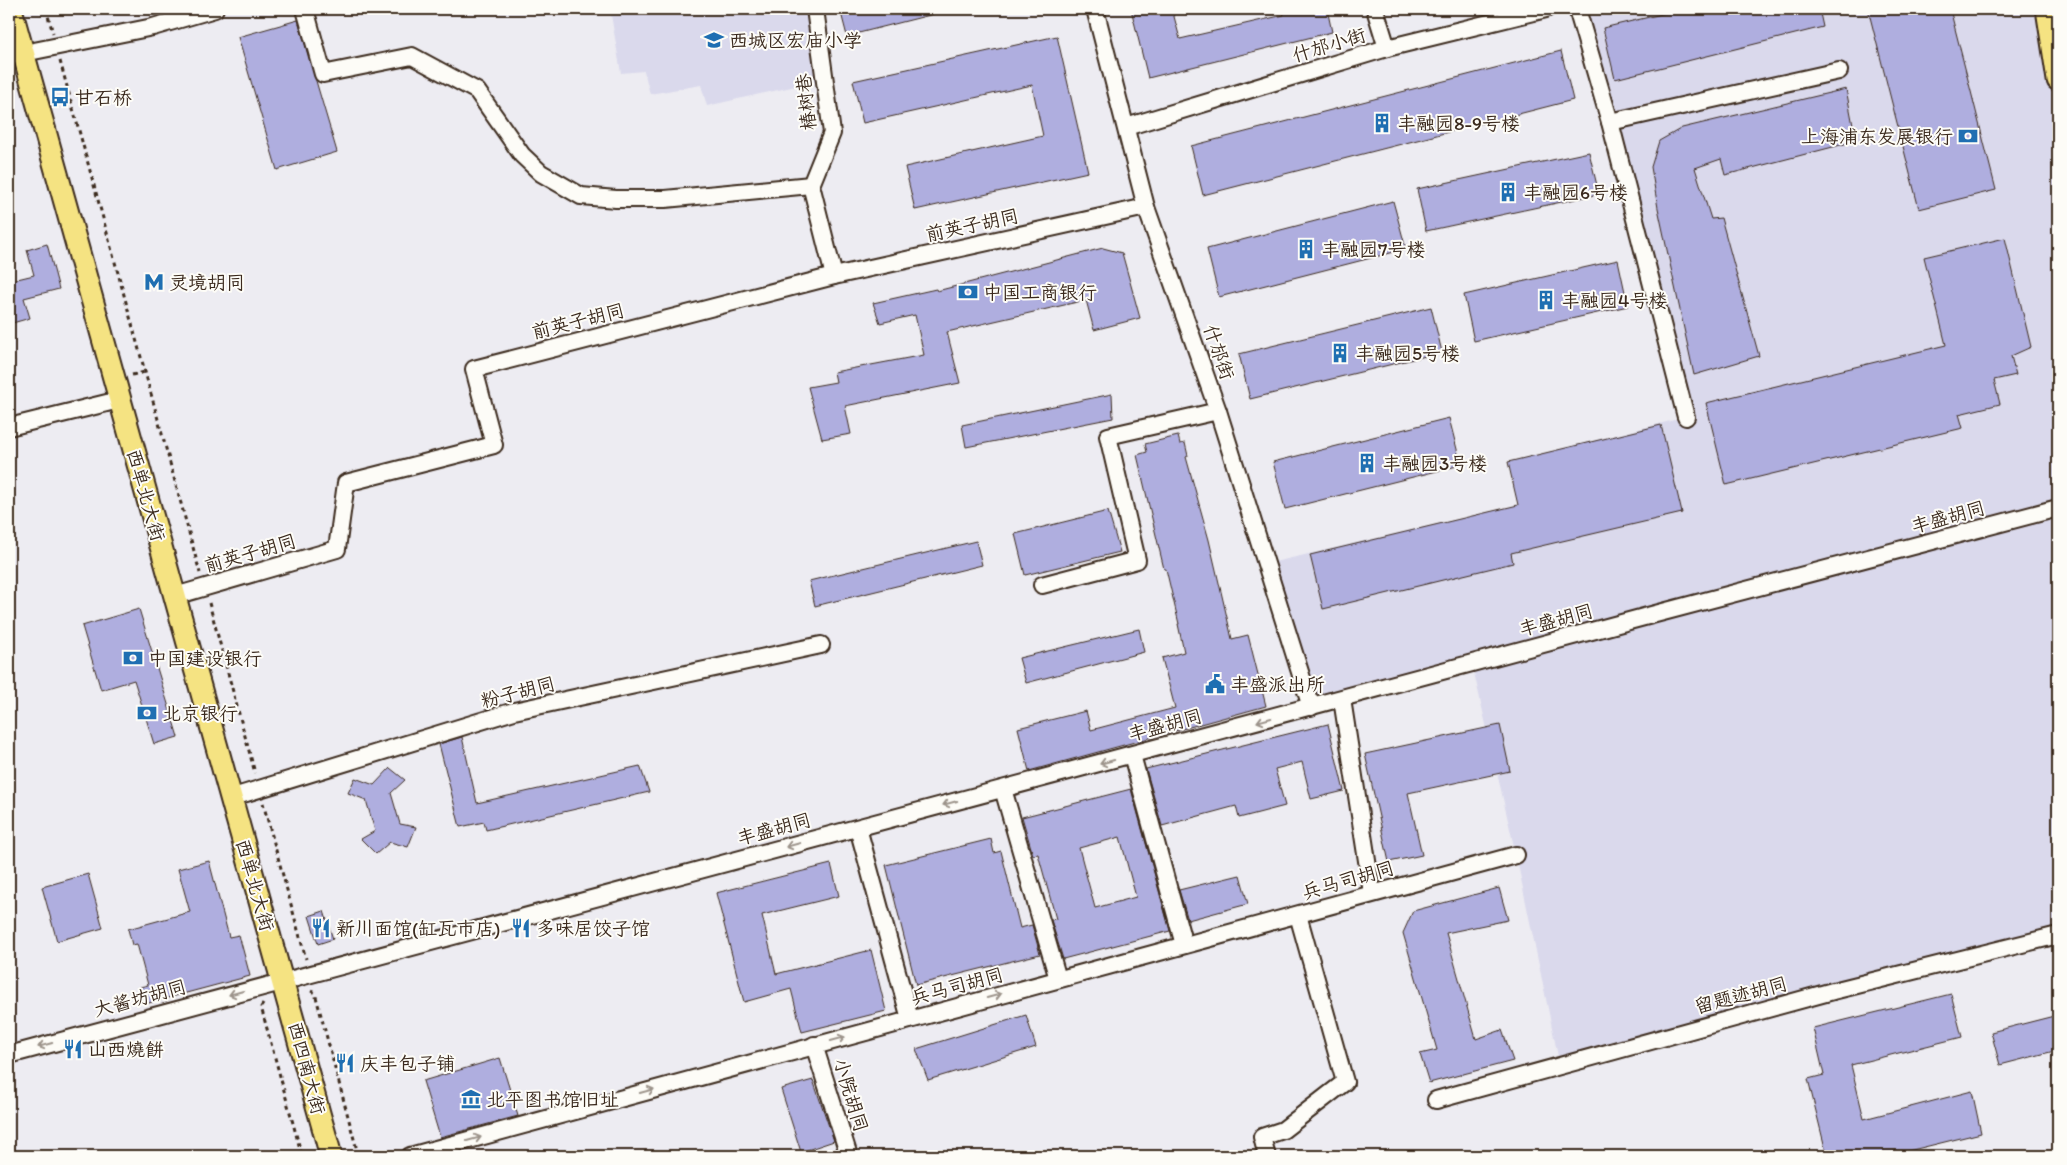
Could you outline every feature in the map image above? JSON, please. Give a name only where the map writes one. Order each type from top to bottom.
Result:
[{"type":"main road","name":"西单北大街","points":[[11,9],[16,54],[119,400],[283,980]]},
{"type":"main road","points":[[2047,9],[2058,80]]},
{"type":"main road","name":"西四南大街","points":[[283,980],[331,1156]]},
{"type":"street","points":[[16,54],[153,27],[216,9]]},
{"type":"street","points":[[305,9],[323,74],[412,56],[477,91],[522,155],[541,173],[582,196],[616,199],[665,199],[811,185],[834,276]]},
{"type":"street","name":"椿树巷","points":[[811,185],[832,133],[815,9]]},
{"type":"street","name":"什邡街","points":[[1095,9],[1146,207],[1218,411],[1311,707]]},
{"type":"street","points":[[1376,9],[1387,48]]},
{"type":"street","name":"什邡小街","points":[[1126,127],[1387,48],[1546,9]]},
{"type":"street","points":[[1577,9],[1610,122],[1686,417]]},
{"type":"street","points":[[1610,122],[1839,70]]},
{"type":"street","name":"前英子胡同","points":[[174,596],[337,549],[346,483],[494,445],[474,369],[834,276],[1146,207]]},
{"type":"street","points":[[9,427],[119,400]]},
{"type":"street","points":[[1042,585],[1137,560],[1108,436],[1218,411]]},
{"type":"street","name":"丰盛胡同","points":[[283,980],[2058,508]]},
{"type":"street","name":"粉子胡同","points":[[230,798],[514,711],[820,645]]},
{"type":"street","points":[[1342,699],[1372,894]]},
{"type":"street","points":[[1132,755],[1184,945]]},
{"type":"street","points":[[1003,789],[1058,979]]},
{"type":"street","points":[[858,828],[910,1019]]},
{"type":"street","name":"兵马司胡同","points":[[410,1156],[1516,855]]},
{"type":"street","points":[[1267,1156],[1262,1138],[1283,1130],[1345,1082],[1298,915]]},
{"type":"street","name":"留题迹胡同","points":[[1436,1100],[1833,991],[2058,935]]},
{"type":"street","name":"大酱坊胡同","points":[[9,1055],[283,980]]},
{"type":"street","name":"小院胡同","points":[[814,1045],[849,1156]]},
{"type":"path","points":[[46,9],[310,973],[358,1154],[356,1156]]},
{"type":"path","points":[[302,1156],[261,1007],[283,980],[315,993]]},
{"type":"shaded area","name":"西城区宏庙小学","points":[[610,9],[807,9],[818,81],[707,106],[701,85],[650,94],[644,71],[621,73]]},
{"type":"shaded area","points":[[1577,9],[2058,9],[2058,937],[1560,1066],[1516,855],[1472,664],[1311,707],[1266,564],[1518,505],[1510,462],[1686,417]]},
{"type":"building","points":[[840,9],[933,9],[934,14],[847,36]]},
{"type":"building","points":[[1131,9],[1172,9],[1180,39],[1284,15],[1282,9],[1327,9],[1332,32],[1148,78]]},
{"type":"building","points":[[1683,9],[1819,9],[1823,27],[1615,79],[1603,28]]},
{"type":"building","points":[[1868,9],[1950,9],[1996,190],[1919,209]]},
{"type":"building","points":[[298,20],[337,152],[277,170],[238,37]]},
{"type":"building","points":[[1057,36],[1088,172],[915,210],[905,167],[1043,136],[1032,85],[863,123],[853,81]]},
{"type":"building","name":"丰融园8-9号楼","points":[[1561,51],[1573,100],[1203,195],[1191,146]]},
{"type":"building","points":[[1846,89],[1856,141],[1725,175],[1721,159],[1695,168],[1711,219],[1721,218],[1759,356],[1694,375],[1651,167],[1659,141],[1682,128]]},
{"type":"building","name":"丰融园6号楼","points":[[1589,152],[1599,194],[1426,231],[1417,189]]},
{"type":"building","name":"丰融园7号楼","points":[[1393,201],[1406,249],[1219,297],[1207,249]]},
{"type":"building","points":[[2005,238],[2031,347],[2011,356],[2016,375],[1994,380],[2000,404],[1959,414],[1963,428],[1726,485],[1706,403],[1946,345],[1924,257]]},
{"type":"building","points":[[47,244],[59,289],[24,298],[30,318],[9,324],[9,281],[34,275],[27,250]]},
{"type":"building","points":[[1103,248],[1122,253],[1140,318],[1094,330],[1086,300],[947,332],[960,383],[845,406],[851,434],[822,439],[808,387],[836,382],[834,372],[924,355],[915,315],[880,323],[873,303],[936,289],[937,291]]},
{"type":"building","name":"丰融园4号楼","points":[[1618,260],[1628,306],[1474,341],[1464,295]]},
{"type":"building","name":"丰融园5号楼","points":[[1431,307],[1442,352],[1250,399],[1239,354]]},
{"type":"building","points":[[1112,394],[1113,418],[966,447],[962,425]]},
{"type":"building","name":"丰融园3号楼","points":[[1449,418],[1461,465],[1285,509],[1273,462]]},
{"type":"building","points":[[1661,425],[1682,513],[1511,553],[1513,563],[1323,609],[1310,555],[1518,505],[1508,462]]},
{"type":"building","points":[[1178,436],[1180,444],[1185,443],[1188,456],[1186,457],[1209,540],[1232,639],[1248,635],[1266,706],[1029,771],[1018,728],[1086,711],[1091,730],[1175,708],[1162,658],[1184,652],[1166,569],[1164,569],[1137,455],[1147,452],[1145,444]]},
{"type":"building","points":[[1108,511],[1120,552],[1025,575],[1015,534]]},
{"type":"building","points":[[976,541],[982,565],[815,606],[809,581]]},
{"type":"building","points":[[139,609],[178,737],[154,744],[134,680],[101,690],[82,626]]},
{"type":"building","points":[[1139,629],[1144,652],[1026,683],[1019,658]]},
{"type":"building","points":[[1328,724],[1344,791],[1311,799],[1302,762],[1275,769],[1285,806],[1239,818],[1236,806],[1162,826],[1146,769]]},
{"type":"building","points":[[1500,725],[1510,771],[1408,793],[1422,855],[1389,862],[1365,754]]},
{"type":"building","points":[[462,737],[477,803],[640,766],[649,792],[486,830],[484,822],[460,827],[439,744]]},
{"type":"building","points":[[390,768],[405,780],[391,793],[400,824],[416,827],[408,847],[390,842],[376,854],[361,839],[375,831],[366,800],[348,793],[355,778],[374,785]]},
{"type":"building","points":[[1131,789],[1170,931],[1063,959],[1051,920],[1056,919],[1038,854],[1033,855],[1022,817]],"holes":[[[1120,837],[1136,897],[1095,908],[1079,848]]]},
{"type":"building","points":[[991,839],[994,853],[1001,851],[1020,928],[1032,925],[1040,954],[916,985],[886,865]]},
{"type":"building","points":[[209,861],[229,937],[239,935],[250,976],[145,1004],[140,987],[148,985],[137,944],[132,945],[128,929],[190,912],[178,869]]},
{"type":"building","points":[[831,864],[839,896],[762,915],[776,974],[871,950],[886,1011],[802,1032],[791,989],[744,1002],[716,893]]},
{"type":"building","points":[[88,874],[103,928],[57,941],[42,887]]},
{"type":"building","points":[[1240,875],[1248,904],[1188,920],[1179,890]]},
{"type":"building","points":[[1499,888],[1508,920],[1446,933],[1476,1039],[1502,1030],[1513,1061],[1429,1083],[1420,1054],[1437,1050],[1403,933],[1413,911]]},
{"type":"building","name":"新川面馆(缸瓦市店)","points":[[324,911],[333,939],[318,944],[309,916]]},
{"type":"building","points":[[1951,994],[1962,1037],[1851,1065],[1864,1119],[1972,1091],[1981,1133],[1888,1156],[1827,1156],[1808,1079],[1824,1075],[1813,1028]]},
{"type":"building","points":[[1026,1015],[1036,1047],[928,1080],[916,1049]]},
{"type":"building","points":[[2058,1015],[2058,1050],[2000,1065],[1991,1032]]},
{"type":"building","name":"北平图书馆旧址","points":[[500,1058],[518,1116],[440,1137],[423,1081]]},
{"type":"building","points":[[813,1080],[834,1141],[801,1152],[781,1089]]},
{"type":"place","name":"西城区宏庙小学","points":[[714,40]]},
{"type":"place","name":"甘石桥","points":[[60,97]]},
{"type":"place","name":"丰融园8-9号楼","points":[[1382,123]]},
{"type":"place","name":"上海浦东发展银行","points":[[1968,136]]},
{"type":"place","name":"丰融园6号楼","points":[[1508,192]]},
{"type":"place","name":"丰融园7号楼","points":[[1306,249]]},
{"type":"place","name":"灵境胡同","points":[[154,282]]},
{"type":"place","name":"中国工商银行","points":[[968,292]]},
{"type":"place","name":"丰融园4号楼","points":[[1546,300]]},
{"type":"place","name":"丰融园5号楼","points":[[1340,353]]},
{"type":"place","name":"丰融园3号楼","points":[[1367,463]]},
{"type":"place","name":"中国建设银行","points":[[133,658]]},
{"type":"place","name":"丰盛派出所","points":[[1215,684]]},
{"type":"place","name":"北京银行","points":[[147,713]]},
{"type":"place","name":"新川面馆(缸瓦市店)","points":[[321,928]]},
{"type":"place","name":"多味居饺子馆","points":[[521,928]]},
{"type":"place","name":"山西燒餅","points":[[73,1049]]},
{"type":"place","name":"庆丰包子铺","points":[[345,1063]]},
{"type":"place","name":"北平图书馆旧址","points":[[471,1099]]}]
